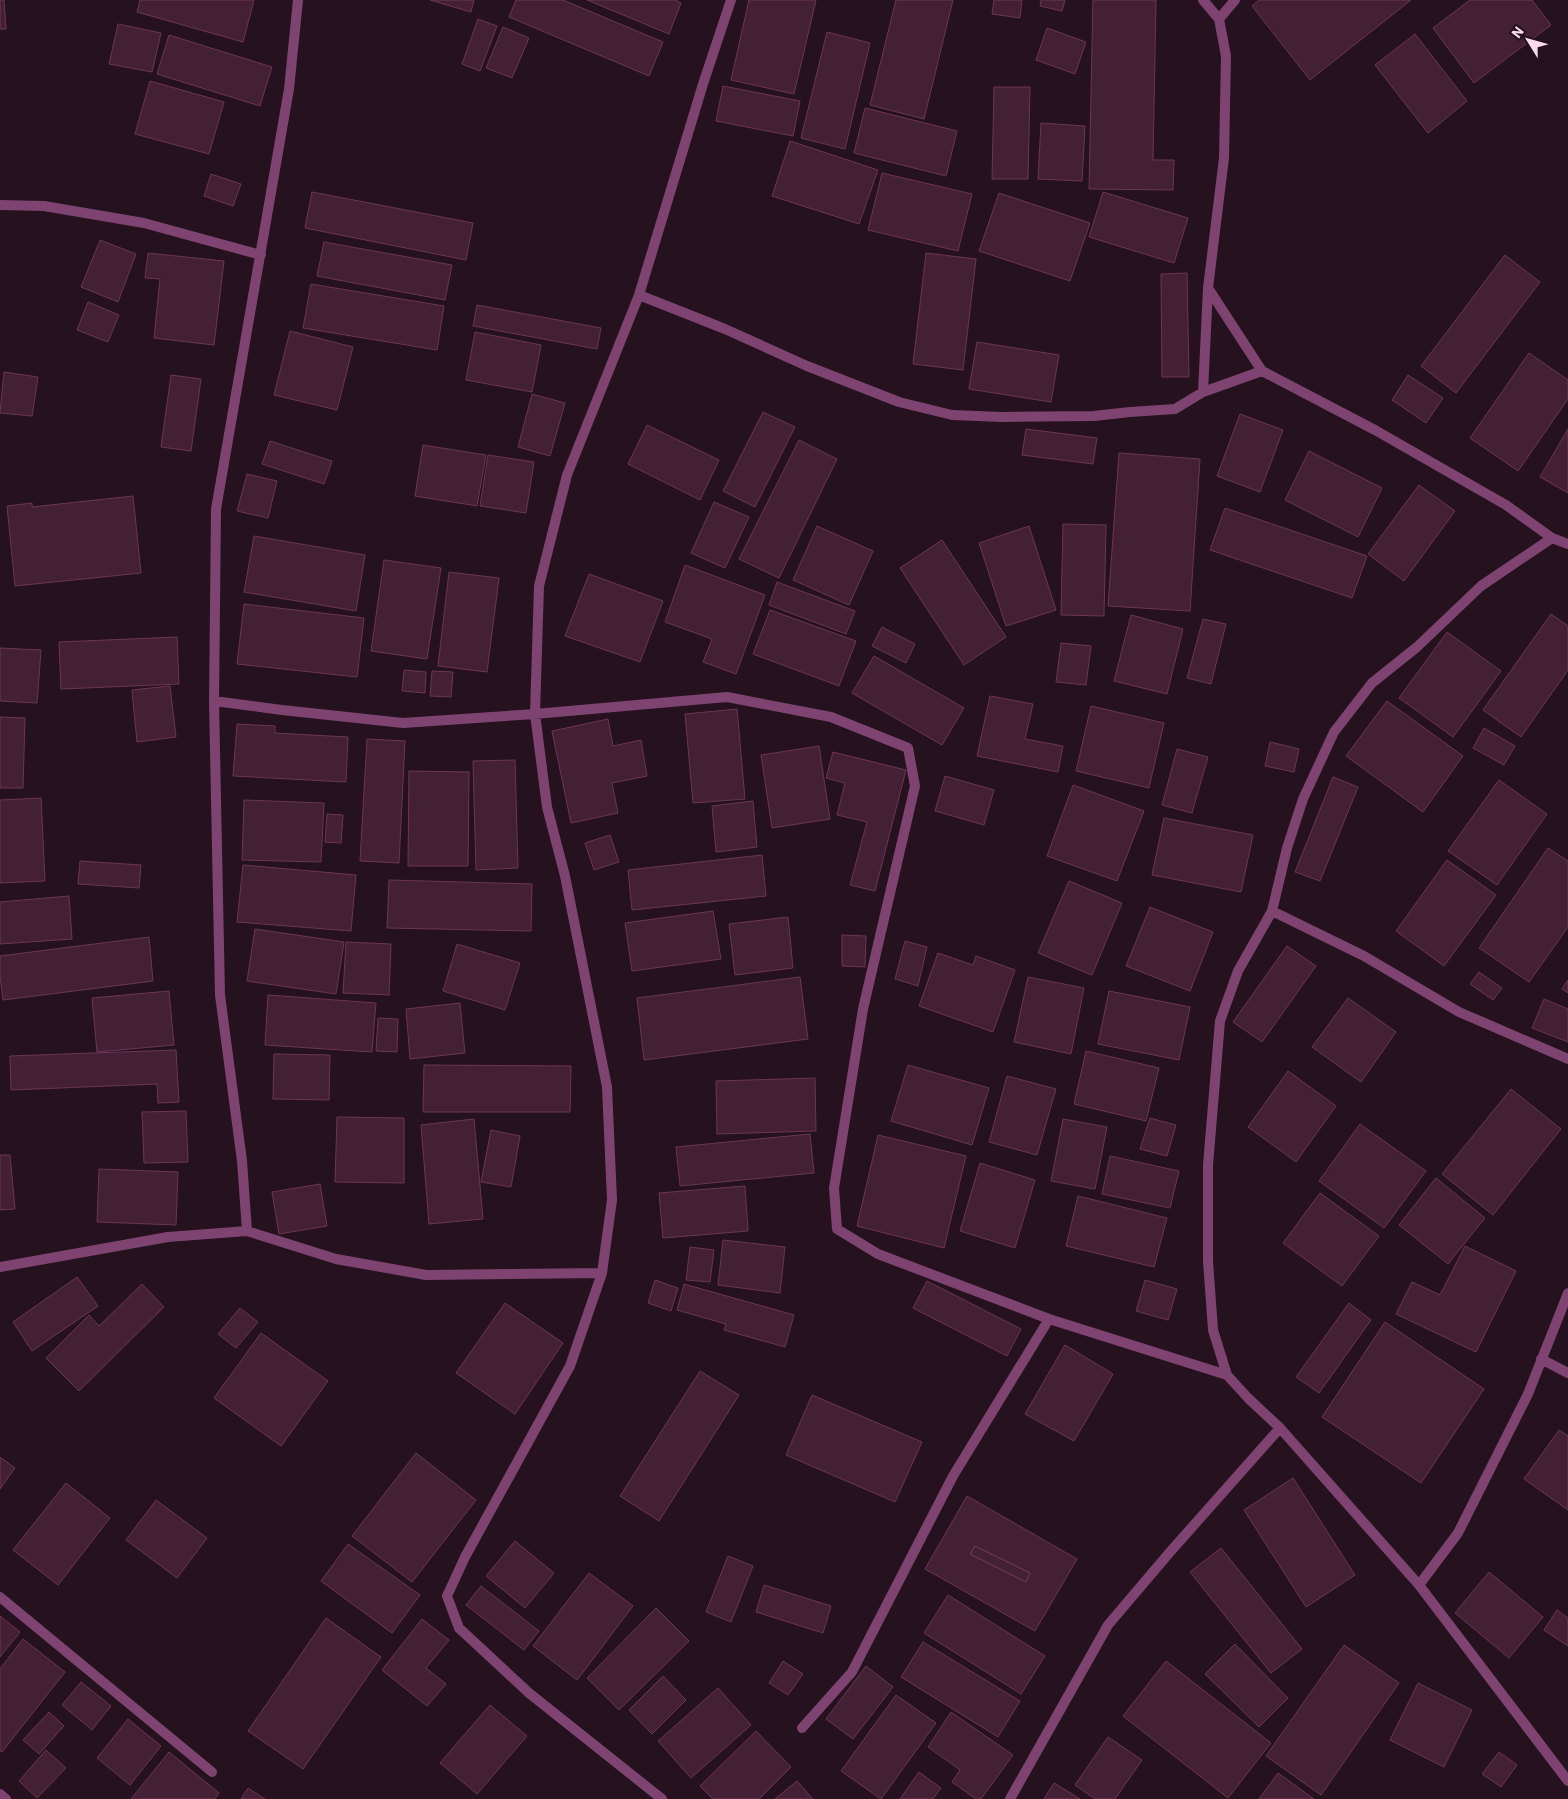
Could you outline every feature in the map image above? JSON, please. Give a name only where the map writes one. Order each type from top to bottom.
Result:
[{"type":"street","points":[[247,1231],[242,1161],[220,995],[214,701],[216,508],[289,89],[298,0]]},
{"type":"street","points":[[662,1799],[529,1693],[459,1628],[447,1596],[466,1557],[570,1366],[602,1273],[612,1200],[607,1087],[565,876],[547,807],[535,714],[539,586],[566,475],[639,296],[703,84],[731,0]]},
{"type":"street","points":[[1203,0],[1219,19],[1226,56],[1224,158],[1208,288],[1203,392]]},
{"type":"street","points":[[1219,19],[1235,0]]},
{"type":"street","points":[[0,205],[44,206],[144,223],[261,255]]},
{"type":"street","points":[[1208,288],[1262,371],[1375,430],[1506,505],[1552,538],[1568,544]]},
{"type":"street","points":[[639,296],[725,329],[807,366],[899,402],[952,415],[1002,417],[1094,416],[1175,409],[1203,392],[1262,371]]},
{"type":"street","points":[[1552,538],[1481,586],[1417,647],[1372,683],[1334,732],[1303,799],[1287,848],[1272,910],[1238,970],[1220,1021],[1208,1165],[1208,1262],[1213,1330],[1227,1375],[1280,1428],[1419,1585],[1568,1781]]},
{"type":"street","points":[[214,701],[403,723],[535,714],[727,697],[831,716],[908,748],[915,786],[863,1008],[834,1188],[837,1228],[878,1254],[1049,1319],[1227,1375]]},
{"type":"street","points":[[1272,910],[1364,956],[1459,1012],[1568,1059]]},
{"type":"street","points":[[0,1267],[168,1237],[247,1231],[336,1259],[426,1274],[602,1273]]},
{"type":"street","points":[[1419,1585],[1458,1533],[1528,1394],[1568,1293]]},
{"type":"street","points":[[802,1728],[852,1672],[954,1476],[1049,1319]]},
{"type":"street","points":[[1541,1359],[1568,1373]]},
{"type":"street","points":[[1010,1799],[1108,1626],[1170,1552],[1280,1428]]},
{"type":"street","points":[[0,1597],[212,1772]]},
{"type":"street","points":[[0,1794],[6,1799]]},
{"type":"building","points":[[0,0],[4,0],[6,29],[0,29]]},
{"type":"building","points":[[140,0],[254,0],[243,42],[137,12]]},
{"type":"building","points":[[430,0],[474,0],[471,12]]},
{"type":"building","points":[[516,0],[563,0],[663,42],[649,76],[509,17]]},
{"type":"building","points":[[587,0],[675,0],[681,3],[669,34]]},
{"type":"building","points":[[749,0],[816,0],[794,94],[731,80]]},
{"type":"building","points":[[896,0],[953,0],[924,119],[870,105]]},
{"type":"building","points":[[994,0],[1022,0],[1020,18],[992,14]]},
{"type":"building","points":[[1041,0],[1065,0],[1062,11],[1040,6]]},
{"type":"building","points":[[1093,0],[1156,0],[1153,160],[1174,160],[1173,190],[1089,189]]},
{"type":"building","points":[[1259,0],[1411,0],[1310,80],[1252,6]]},
{"type":"building","points":[[1470,0],[1532,0],[1551,25],[1474,83],[1433,28]]},
{"type":"building","points":[[478,19],[497,26],[480,71],[462,64]]},
{"type":"building","points":[[118,24],[161,33],[152,72],[109,64]]},
{"type":"building","points":[[503,27],[529,38],[512,78],[486,68]]},
{"type":"building","points":[[1047,28],[1086,42],[1075,74],[1036,60]]},
{"type":"building","points":[[827,32],[870,43],[845,149],[801,138]]},
{"type":"building","points":[[1415,34],[1467,101],[1428,133],[1375,65]]},
{"type":"building","points":[[169,35],[272,67],[260,106],[157,74]]},
{"type":"building","points":[[150,81],[224,102],[209,154],[135,134]]},
{"type":"building","points":[[723,86],[800,101],[793,136],[716,121]]},
{"type":"building","points":[[994,87],[1030,87],[1028,179],[992,179]]},
{"type":"building","points":[[865,108],[957,131],[946,176],[854,153]]},
{"type":"building","points":[[1041,123],[1085,126],[1082,181],[1038,179]]},
{"type":"building","points":[[790,141],[878,170],[859,224],[772,196]]},
{"type":"building","points":[[882,173],[972,194],[958,251],[868,230]]},
{"type":"building","points":[[211,174],[241,184],[233,206],[204,196]]},
{"type":"building","points":[[312,192],[473,223],[466,260],[305,228]]},
{"type":"building","points":[[1103,192],[1188,218],[1174,263],[1089,237]]},
{"type":"building","points":[[999,193],[1090,223],[1070,281],[979,251]]},
{"type":"building","points":[[100,240],[136,254],[118,302],[81,287]]},
{"type":"building","points":[[324,242],[452,265],[445,300],[317,276]]},
{"type":"building","points":[[148,253],[224,261],[214,345],[154,338],[160,279],[145,278]]},
{"type":"building","points":[[926,253],[976,259],[963,370],[913,364]]},
{"type":"building","points":[[1505,255],[1540,282],[1456,393],[1421,366]]},
{"type":"building","points":[[1187,273],[1189,377],[1162,377],[1161,274]]},
{"type":"building","points":[[311,284],[444,306],[437,350],[303,328]]},
{"type":"building","points":[[88,302],[119,315],[108,342],[77,330]]},
{"type":"building","points":[[477,305],[601,328],[597,349],[473,326]]},
{"type":"building","points":[[290,331],[353,347],[337,410],[274,395]]},
{"type":"building","points":[[475,332],[541,345],[532,392],[466,380]]},
{"type":"building","points":[[977,342],[1059,355],[1051,402],[969,389]]},
{"type":"building","points":[[1529,353],[1568,380],[1568,399],[1518,471],[1470,438]]},
{"type":"building","points":[[4,372],[38,377],[32,416],[0,413]]},
{"type":"building","points":[[171,375],[201,379],[191,451],[161,447]]},
{"type":"building","points":[[1408,375],[1443,398],[1426,423],[1392,400]]},
{"type":"building","points":[[532,394],[565,403],[550,456],[518,447]]},
{"type":"building","points":[[763,412],[795,427],[755,507],[723,491]]},
{"type":"building","points":[[1240,414],[1283,430],[1260,492],[1217,476]]},
{"type":"building","points":[[647,425],[719,460],[700,500],[628,464]]},
{"type":"building","points":[[1026,429],[1097,438],[1093,464],[1022,455]]},
{"type":"building","points":[[1568,429],[1568,493],[1540,477]]},
{"type":"building","points":[[799,440],[837,459],[779,578],[739,559]]},
{"type":"building","points":[[270,441],[332,461],[324,484],[262,464]]},
{"type":"building","points":[[423,445],[486,455],[477,506],[415,496]]},
{"type":"building","points":[[1309,451],[1382,488],[1358,537],[1285,500]]},
{"type":"building","points":[[1119,453],[1200,459],[1190,611],[1108,606]]},
{"type":"building","points":[[488,455],[534,462],[526,513],[480,506]]},
{"type":"building","points":[[247,474],[277,481],[268,518],[237,511]]},
{"type":"building","points":[[1419,485],[1455,511],[1404,581],[1368,554]]},
{"type":"building","points":[[133,496],[141,573],[15,586],[7,506],[32,503],[32,507]]},
{"type":"building","points":[[714,502],[749,517],[725,568],[691,553]]},
{"type":"building","points":[[1225,508],[1367,556],[1352,598],[1210,550]]},
{"type":"building","points":[[1063,524],[1106,525],[1104,616],[1061,615]]},
{"type":"building","points":[[817,526],[873,551],[849,605],[793,580]]},
{"type":"building","points":[[1029,526],[1056,610],[1006,626],[979,543]]},
{"type":"building","points":[[254,536],[365,555],[356,611],[244,592]]},
{"type":"building","points":[[942,540],[1006,637],[964,665],[900,568]]},
{"type":"building","points":[[384,560],[441,568],[427,659],[371,651]]},
{"type":"building","points":[[685,565],[765,595],[736,674],[703,662],[712,639],[665,622]]},
{"type":"building","points":[[449,572],[499,578],[487,672],[438,666]]},
{"type":"building","points":[[589,574],[663,601],[640,662],[565,636]]},
{"type":"building","points":[[777,582],[855,611],[846,634],[769,605]]},
{"type":"building","points":[[244,604],[364,618],[357,677],[237,664]]},
{"type":"building","points":[[770,610],[856,641],[839,686],[753,654]]},
{"type":"building","points":[[1551,614],[1568,626],[1568,670],[1521,737],[1483,710]]},
{"type":"building","points":[[1131,615],[1183,629],[1167,694],[1114,681]]},
{"type":"building","points":[[1203,619],[1226,624],[1211,684],[1187,678]]},
{"type":"building","points":[[882,627],[915,644],[906,663],[872,646]]},
{"type":"building","points":[[1447,632],[1501,671],[1453,737],[1399,698]]},
{"type":"building","points":[[177,637],[179,684],[61,689],[59,642]]},
{"type":"building","points":[[1061,643],[1091,646],[1086,685],[1056,682]]},
{"type":"building","points":[[0,648],[41,650],[37,703],[0,701]]},
{"type":"building","points":[[874,656],[964,708],[942,745],[852,693]]},
{"type":"building","points":[[404,670],[426,672],[425,693],[402,691]]},
{"type":"building","points":[[432,671],[453,672],[451,697],[430,696]]},
{"type":"building","points":[[170,686],[176,737],[137,742],[132,690]]},
{"type":"building","points":[[990,696],[1033,704],[1025,739],[1063,746],[1058,772],[977,756]]},
{"type":"building","points":[[1387,701],[1463,756],[1423,812],[1346,756]]},
{"type":"building","points":[[1091,706],[1164,723],[1149,788],[1076,771]]},
{"type":"building","points":[[737,709],[745,799],[693,803],[685,714]]},
{"type":"building","points":[[0,717],[25,718],[23,788],[0,788]]},
{"type":"building","points":[[608,719],[613,746],[641,740],[647,776],[612,783],[618,813],[571,823],[552,731]]},
{"type":"building","points":[[237,724],[275,726],[275,733],[348,737],[346,782],[233,776]]},
{"type":"building","points":[[1484,728],[1515,746],[1504,765],[1473,748]]},
{"type":"building","points":[[367,739],[405,741],[399,863],[360,861]]},
{"type":"building","points":[[1270,742],[1299,749],[1294,772],[1265,766]]},
{"type":"building","points":[[819,746],[830,819],[772,828],[761,755]]},
{"type":"building","points":[[1177,749],[1208,757],[1192,813],[1162,805]]},
{"type":"building","points":[[833,752],[906,770],[875,891],[850,885],[867,822],[837,815],[845,783],[826,778]]},
{"type":"building","points":[[515,760],[518,868],[476,870],[473,761]]},
{"type":"building","points":[[409,771],[469,772],[468,866],[408,866]]},
{"type":"building","points":[[945,776],[994,790],[984,825],[935,811]]},
{"type":"building","points":[[1333,777],[1358,787],[1320,881],[1295,872]]},
{"type":"building","points":[[1499,780],[1547,814],[1497,885],[1448,851]]},
{"type":"building","points":[[1073,785],[1144,811],[1117,881],[1047,856]]},
{"type":"building","points":[[41,798],[45,881],[0,883],[0,800]]},
{"type":"building","points":[[244,800],[324,803],[321,862],[242,860]]},
{"type":"building","points":[[753,801],[757,847],[716,852],[712,806]]},
{"type":"building","points":[[327,814],[343,815],[341,843],[325,842]]},
{"type":"building","points":[[1164,818],[1253,835],[1241,892],[1152,875]]},
{"type":"building","points":[[610,835],[619,862],[594,870],[585,843]]},
{"type":"building","points":[[1548,848],[1568,861],[1568,927],[1529,982],[1479,948]]},
{"type":"building","points":[[762,855],[766,896],[632,910],[628,870]]},
{"type":"building","points":[[1447,860],[1496,895],[1444,966],[1396,931]]},
{"type":"building","points":[[80,861],[141,865],[139,888],[78,884]]},
{"type":"building","points":[[243,865],[356,875],[351,931],[237,922]]},
{"type":"building","points":[[389,880],[532,884],[531,931],[387,928]]},
{"type":"building","points":[[1069,881],[1122,903],[1092,975],[1038,953]]},
{"type":"building","points":[[69,896],[72,939],[0,944],[0,902]]},
{"type":"building","points":[[1150,907],[1213,932],[1190,991],[1126,966]]},
{"type":"building","points":[[713,911],[721,959],[632,971],[625,923]]},
{"type":"building","points":[[788,917],[793,968],[735,975],[729,924]]},
{"type":"building","points":[[255,929],[344,942],[336,994],[247,981]]},
{"type":"building","points":[[842,935],[866,936],[865,967],[842,966]]},
{"type":"building","points":[[149,937],[153,981],[3,1000],[0,956]]},
{"type":"building","points":[[905,941],[927,947],[918,986],[895,979]]},
{"type":"building","points":[[346,942],[391,944],[389,995],[343,993]]},
{"type":"building","points":[[457,944],[520,963],[505,1010],[443,991]]},
{"type":"building","points":[[1287,946],[1316,966],[1262,1042],[1233,1022]]},
{"type":"building","points":[[938,953],[973,965],[976,956],[1015,970],[993,1032],[919,1006]]},
{"type":"building","points":[[1479,972],[1502,988],[1493,1000],[1470,984]]},
{"type":"building","points":[[800,977],[808,1039],[644,1060],[637,998]]},
{"type":"building","points":[[1028,977],[1084,988],[1071,1054],[1014,1042]]},
{"type":"building","points":[[1568,980],[1568,993],[1562,989]]},
{"type":"building","points":[[169,991],[174,1045],[97,1052],[92,998]]},
{"type":"building","points":[[1109,991],[1190,1007],[1179,1060],[1098,1044]]},
{"type":"building","points":[[268,995],[376,1003],[372,1052],[265,1045]]},
{"type":"building","points":[[1348,998],[1396,1032],[1361,1082],[1312,1047]]},
{"type":"building","points":[[1544,999],[1568,1009],[1568,1042],[1532,1028]]},
{"type":"building","points":[[460,1003],[465,1053],[410,1059],[406,1009]]},
{"type":"building","points":[[378,1018],[398,1019],[397,1052],[376,1051]]},
{"type":"building","points":[[176,1050],[179,1102],[158,1103],[157,1084],[11,1090],[10,1056]]},
{"type":"building","points":[[1086,1051],[1159,1068],[1146,1121],[1074,1104]]},
{"type":"building","points":[[274,1054],[330,1055],[329,1100],[273,1099]]},
{"type":"building","points":[[424,1065],[571,1066],[570,1112],[423,1112]]},
{"type":"building","points":[[908,1065],[989,1088],[972,1145],[891,1121]]},
{"type":"building","points":[[1288,1071],[1336,1106],[1296,1162],[1248,1127]]},
{"type":"building","points":[[1007,1076],[1056,1089],[1037,1155],[989,1142]]},
{"type":"building","points":[[815,1078],[816,1131],[717,1134],[716,1081]]},
{"type":"building","points":[[1511,1089],[1561,1129],[1493,1215],[1442,1174]]},
{"type":"building","points":[[186,1111],[188,1162],[144,1163],[142,1112]]},
{"type":"building","points":[[337,1117],[404,1118],[404,1183],[335,1182]]},
{"type":"building","points":[[1150,1118],[1176,1125],[1167,1156],[1140,1149]]},
{"type":"building","points":[[474,1119],[483,1219],[429,1224],[421,1125]]},
{"type":"building","points":[[1063,1119],[1107,1127],[1095,1189],[1051,1181]]},
{"type":"building","points":[[1360,1124],[1426,1171],[1384,1228],[1319,1181]]},
{"type":"building","points":[[491,1130],[520,1136],[511,1187],[481,1182]]},
{"type":"building","points":[[810,1134],[814,1173],[680,1186],[676,1147]]},
{"type":"building","points":[[878,1135],[966,1156],[944,1248],[857,1226]]},
{"type":"building","points":[[0,1155],[10,1155],[15,1209],[0,1210]]},
{"type":"building","points":[[1110,1156],[1179,1171],[1170,1208],[1102,1194]]},
{"type":"building","points":[[980,1163],[1035,1180],[1015,1248],[960,1231]]},
{"type":"building","points":[[99,1169],[178,1172],[176,1225],[97,1222]]},
{"type":"building","points":[[1436,1178],[1485,1218],[1448,1264],[1399,1225]]},
{"type":"building","points":[[320,1184],[327,1226],[279,1234],[272,1192]]},
{"type":"building","points":[[745,1186],[748,1231],[663,1238],[659,1193]]},
{"type":"building","points":[[1320,1193],[1379,1236],[1342,1286],[1283,1243]]},
{"type":"building","points":[[1078,1196],[1167,1218],[1154,1267],[1066,1246]]},
{"type":"building","points":[[723,1240],[785,1247],[780,1293],[718,1285]]},
{"type":"building","points":[[1465,1246],[1516,1271],[1476,1352],[1396,1314],[1412,1282],[1440,1295]]},
{"type":"building","points":[[690,1247],[714,1250],[710,1282],[686,1280]]},
{"type":"building","points":[[77,1277],[98,1306],[32,1351],[13,1322]]},
{"type":"building","points":[[655,1280],[678,1288],[671,1311],[648,1303]]},
{"type":"building","points":[[1145,1280],[1177,1289],[1168,1320],[1136,1311]]},
{"type":"building","points":[[927,1281],[1021,1329],[1007,1356],[913,1308]]},
{"type":"building","points":[[142,1284],[164,1307],[79,1391],[46,1358],[89,1315],[99,1326]]},
{"type":"building","points":[[684,1284],[794,1315],[785,1347],[724,1330],[726,1324],[677,1310]]},
{"type":"building","points":[[505,1303],[563,1343],[515,1414],[456,1373]]},
{"type":"building","points":[[1349,1303],[1371,1320],[1319,1393],[1296,1377]]},
{"type":"building","points":[[240,1308],[258,1322],[236,1348],[218,1334]]},
{"type":"building","points":[[1385,1322],[1484,1389],[1421,1483],[1322,1417]]},
{"type":"building","points":[[261,1333],[328,1381],[281,1446],[214,1398]]},
{"type":"building","points":[[1065,1345],[1113,1374],[1074,1441],[1025,1414]]},
{"type":"building","points":[[700,1371],[739,1395],[659,1521],[620,1496]]},
{"type":"building","points":[[812,1395],[922,1442],[895,1502],[786,1455]]},
{"type":"building","points":[[1559,1430],[1568,1436],[1568,1510],[1524,1479]]},
{"type":"building","points":[[416,1453],[476,1500],[412,1582],[352,1536]]},
{"type":"building","points":[[0,1457],[15,1468],[0,1489]]},
{"type":"building","points":[[1293,1478],[1355,1575],[1306,1607],[1244,1510]]},
{"type":"building","points":[[66,1483],[110,1518],[58,1585],[13,1550]]},
{"type":"building","points":[[967,1496],[1077,1559],[1035,1631],[925,1569]],"holes":[[[975,1546],[1030,1573],[1026,1582],[970,1554]]]},
{"type":"building","points":[[156,1500],[207,1538],[177,1578],[126,1540]]},
{"type":"building","points":[[515,1541],[554,1573],[525,1608],[486,1576]]},
{"type":"building","points":[[348,1544],[420,1595],[392,1633],[321,1581]]},
{"type":"building","points":[[975,1546],[1030,1573],[1026,1582],[970,1554]]},
{"type":"building","points":[[1221,1548],[1302,1649],[1271,1673],[1190,1572]]},
{"type":"building","points":[[728,1556],[753,1566],[731,1622],[706,1612]]},
{"type":"building","points":[[1489,1572],[1543,1617],[1509,1658],[1455,1613]]},
{"type":"building","points":[[589,1573],[633,1606],[577,1680],[533,1646]]},
{"type":"building","points":[[764,1585],[831,1606],[823,1633],[756,1612]]},
{"type":"building","points":[[481,1586],[539,1631],[524,1650],[466,1605]]},
{"type":"building","points":[[948,1595],[1045,1656],[1021,1694],[924,1633]]},
{"type":"building","points":[[656,1608],[689,1641],[619,1710],[587,1678]]},
{"type":"building","points":[[1557,1610],[1568,1618],[1568,1646],[1544,1630]]},
{"type":"building","points":[[0,1616],[20,1632],[0,1657]]},
{"type":"building","points":[[326,1618],[381,1657],[303,1769],[248,1731]]},
{"type":"building","points":[[422,1619],[449,1640],[426,1668],[446,1684],[427,1706],[382,1670]]},
{"type":"building","points":[[23,1639],[65,1672],[2,1752],[0,1751],[0,1669]]},
{"type":"building","points":[[923,1642],[1020,1701],[998,1737],[901,1677]]},
{"type":"building","points":[[1235,1644],[1288,1698],[1259,1727],[1205,1674]]},
{"type":"building","points":[[1344,1645],[1399,1683],[1321,1795],[1266,1756]]},
{"type":"building","points":[[783,1661],[803,1674],[788,1695],[769,1683]]},
{"type":"building","points":[[1166,1661],[1271,1743],[1228,1798],[1123,1716]]},
{"type":"building","points":[[866,1666],[893,1687],[853,1739],[826,1719]]},
{"type":"building","points":[[663,1676],[686,1700],[652,1734],[629,1710]]},
{"type":"building","points":[[81,1682],[111,1706],[92,1730],[62,1705]]},
{"type":"building","points":[[1418,1683],[1472,1710],[1444,1767],[1390,1740]]},
{"type":"building","points":[[718,1688],[751,1725],[691,1778],[658,1741]]},
{"type":"building","points":[[896,1695],[936,1723],[881,1799],[841,1771]]},
{"type":"building","points":[[490,1705],[527,1736],[477,1794],[440,1763]]},
{"type":"building","points":[[49,1712],[64,1726],[39,1754],[23,1740]]},
{"type":"building","points":[[951,1712],[1013,1755],[981,1799],[976,1799],[952,1782],[960,1770],[928,1747]]},
{"type":"building","points":[[128,1719],[161,1746],[130,1785],[97,1758]]},
{"type":"building","points":[[756,1731],[791,1767],[759,1799],[713,1799],[700,1786]]},
{"type":"building","points":[[1108,1737],[1142,1760],[1115,1799],[1095,1799],[1075,1785]]},
{"type":"building","points":[[46,1750],[66,1768],[37,1798],[19,1781]]},
{"type":"building","points":[[169,1752],[219,1793],[215,1799],[131,1799]]},
{"type":"building","points":[[1499,1752],[1517,1765],[1501,1787],[1482,1774]]},
{"type":"building","points":[[919,1772],[941,1788],[933,1799],[900,1799]]},
{"type":"building","points":[[1278,1773],[1314,1799],[1259,1799]]},
{"type":"building","points":[[797,1781],[813,1799],[775,1799]]},
{"type":"building","points":[[1054,1783],[1080,1799],[1044,1799]]},
{"type":"building","points":[[248,1788],[265,1799],[241,1799]]}]
